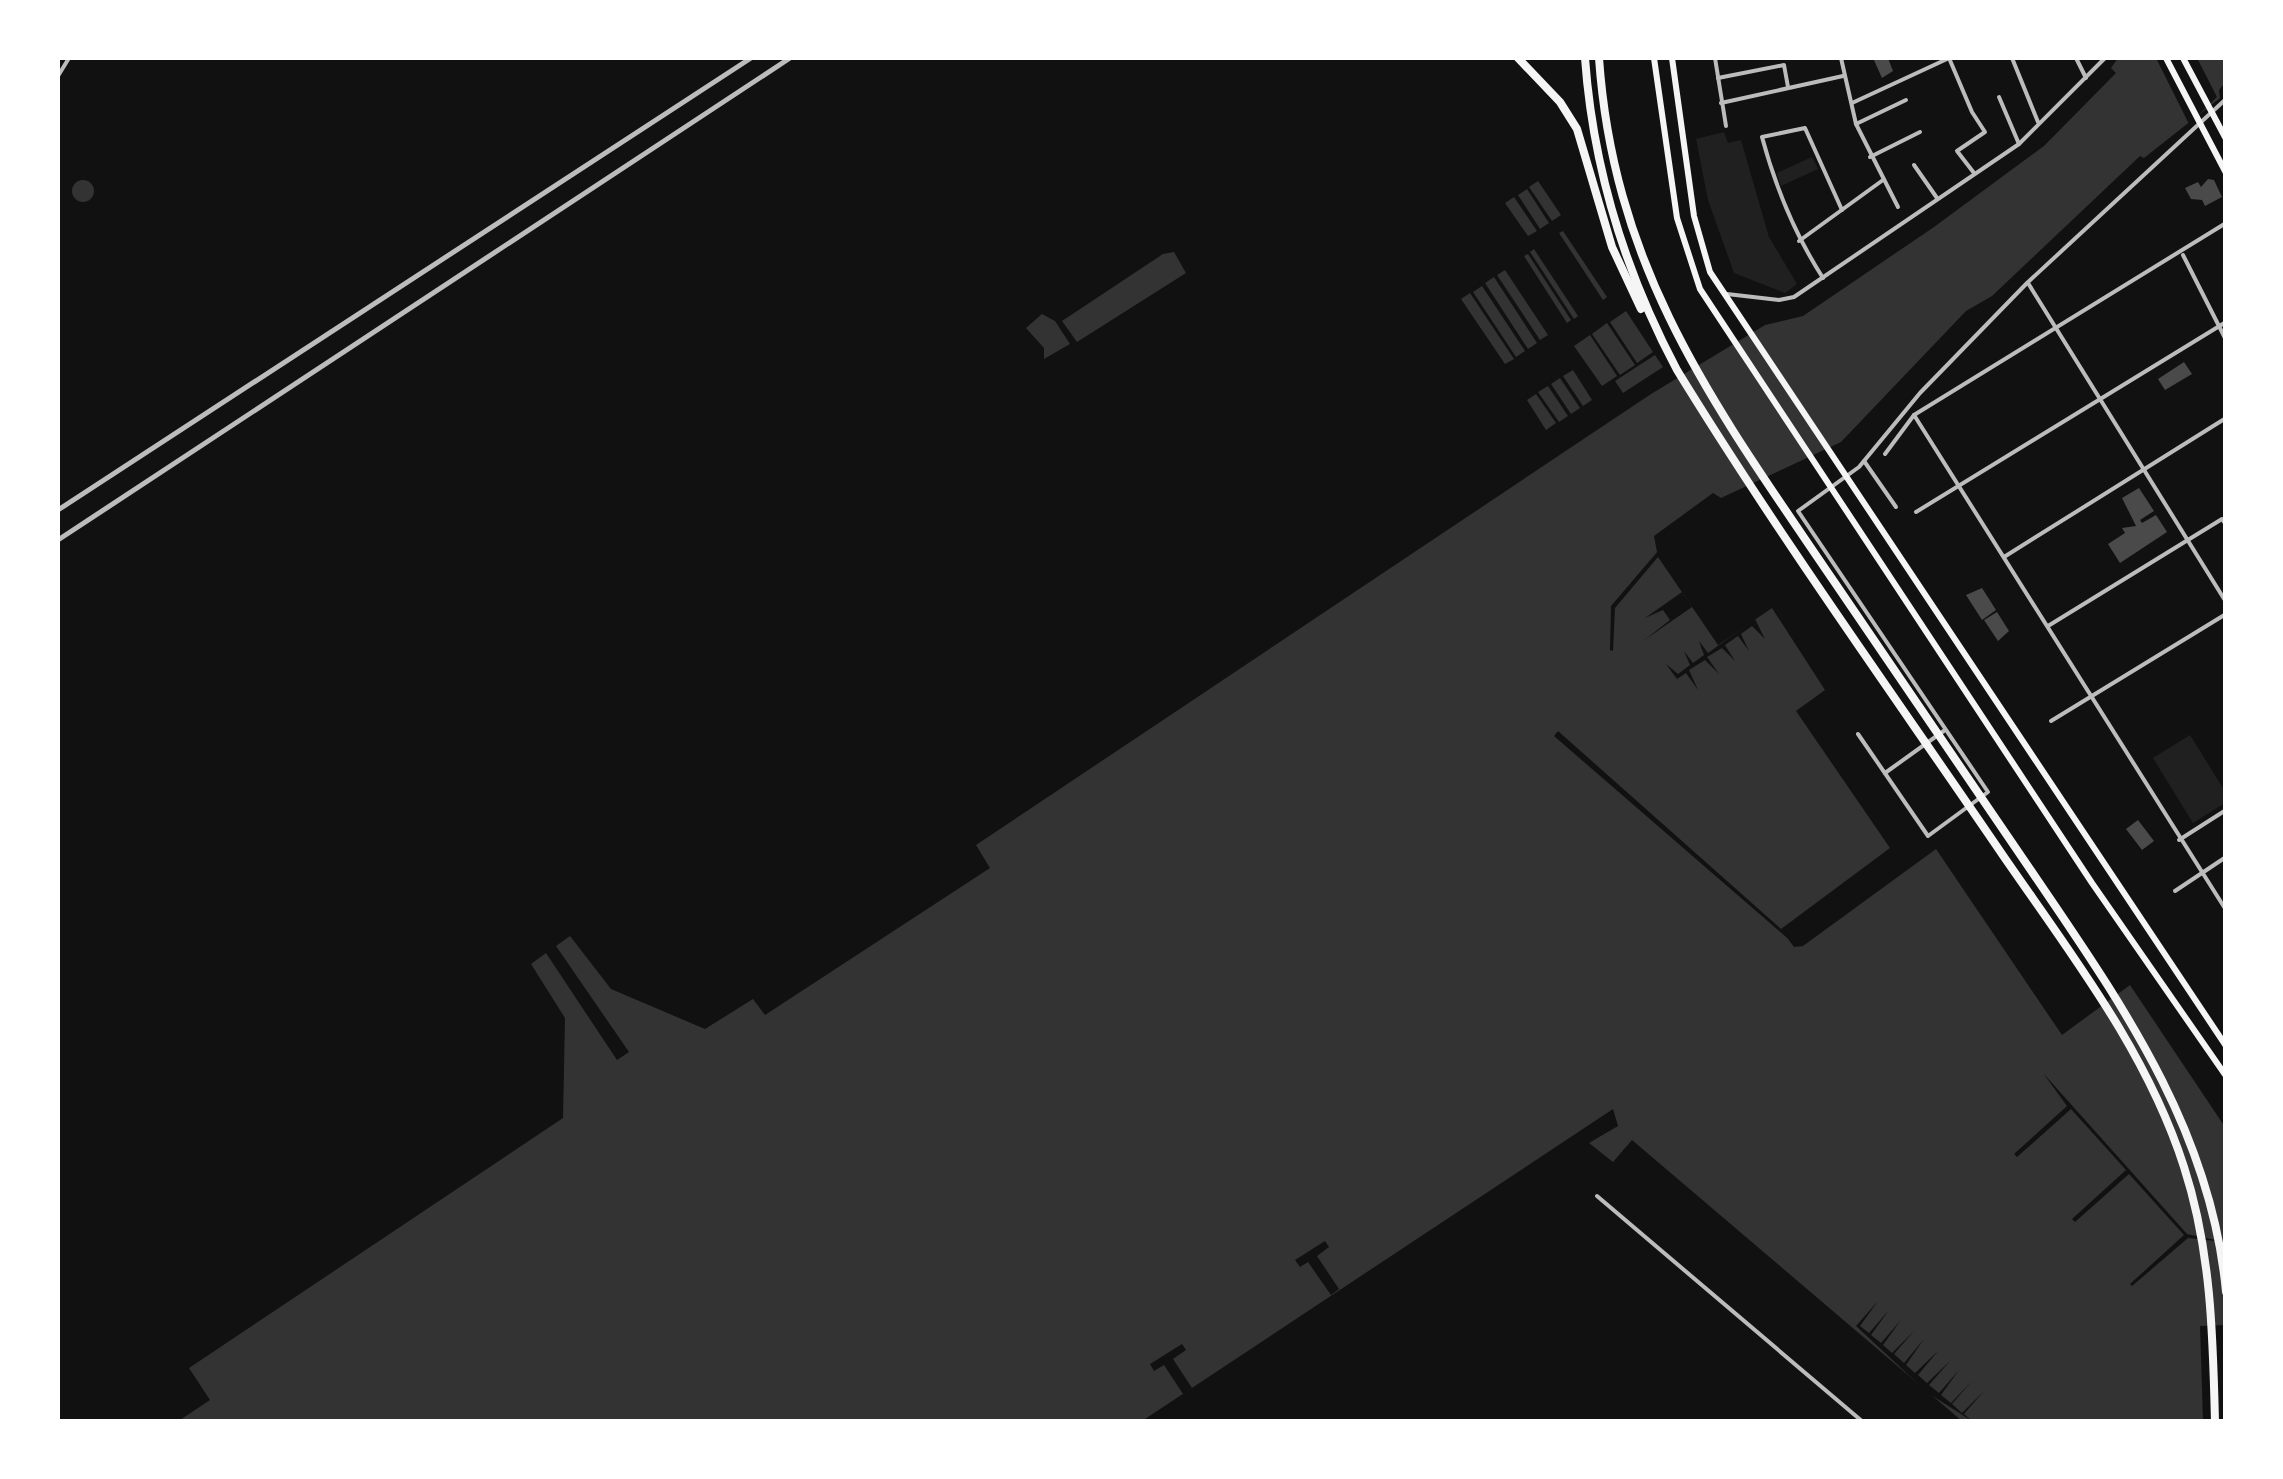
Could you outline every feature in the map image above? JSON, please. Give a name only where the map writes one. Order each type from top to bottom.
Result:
[{"type":"highway","points":[[1518,58],[1560,102],[1577,129],[1623,274],[1677,370],[2090,983],[2153,1088],[2185,1169],[2204,1250],[2213,1326],[2215,1422]]},
{"type":"highway","points":[[1584,58],[1594,132],[1617,234],[1634,282],[1677,370]]},
{"type":"highway","points":[[1600,58],[1616,176],[1630,228],[1668,322],[1730,428],[2142,1038],[2198,1160],[2226,1292]]},
{"type":"main road","points":[[1654,58],[1680,232],[1700,290],[2092,883],[2226,1076]]},
{"type":"main road","points":[[1672,58],[1694,216],[1710,272],[2106,872],[2226,1046]]},
{"type":"main road","points":[[2166,58],[2226,173]]},
{"type":"main road","points":[[2184,58],[2226,140]]},
{"type":"street","points":[[58,76],[69,58]]},
{"type":"street","points":[[58,510],[750,58]]},
{"type":"street","points":[[58,540],[790,58]]},
{"type":"street","points":[[1715,58],[1726,126]]},
{"type":"street","points":[[1841,58],[1856,124],[1898,206]]},
{"type":"street","points":[[1852,103],[1949,58],[1985,132],[1957,151],[1975,175]]},
{"type":"street","points":[[2012,58],[2039,124]]},
{"type":"street","points":[[2076,58],[2086,78]]},
{"type":"street","points":[[1722,293],[1779,300],[1794,297],[2019,144],[2105,58]]},
{"type":"street","points":[[1718,78],[1784,65],[1789,88]]},
{"type":"street","points":[[1721,103],[1845,76]]},
{"type":"street","points":[[1999,96],[2019,144]]},
{"type":"street","points":[[1858,734],[1928,836],[1988,792],[1798,511],[1864,461],[1920,393],[2028,283],[2170,146],[2226,99]]},
{"type":"street","points":[[1856,124],[1906,100]]},
{"type":"street","points":[[1823,278],[1799,242],[1775,185],[1762,137],[1805,128],[1842,210]]},
{"type":"street","points":[[1870,157],[1920,132]]},
{"type":"street","points":[[1914,165],[1938,200]]},
{"type":"street","points":[[1799,242],[1884,180]]},
{"type":"street","points":[[1885,454],[1914,415],[2226,223]]},
{"type":"street","points":[[2182,252],[2226,340]]},
{"type":"street","points":[[2028,283],[2226,602]]},
{"type":"street","points":[[1916,512],[2226,322]]},
{"type":"street","points":[[1914,415],[2226,910]]},
{"type":"street","points":[[2004,556],[2226,418]]},
{"type":"street","points":[[1864,461],[1896,506]]},
{"type":"street","points":[[2048,626],[2224,520]]},
{"type":"street","points":[[2052,721],[2226,614]]},
{"type":"street","points":[[1885,772],[1945,730]]},
{"type":"street","points":[[2179,840],[2226,810]]},
{"type":"street","points":[[2175,891],[2226,857]]},
{"type":"street","points":[[1598,1196],[1863,1422]]},
{"type":"shaded area","points":[[2118,58],[2225,58],[2225,83],[2219,90],[2220,98],[2144,158],[2140,156],[1992,296],[1966,311],[1841,442],[1721,498],[1713,493],[1654,536],[1658,557],[1718,645],[1772,608],[1825,690],[1796,711],[1890,848],[1781,929],[1794,947],[1803,946],[1936,849],[2062,1035],[2130,985],[2225,1127],[2225,1421],[1962,1421],[1632,1140],[1613,1162],[1589,1143],[1618,1126],[1613,1109],[1142,1421],[177,1422],[210,1400],[189,1368],[563,1118],[565,1018],[531,964],[546,953],[617,1060],[629,1052],[556,946],[570,936],[611,989],[705,1029],[753,999],[765,1015],[990,868],[976,845],[1651,394],[1765,325],[1803,316],[1934,227],[2044,146],[2116,73],[2111,68]]},
{"type":"shaded area","points":[[1724,132],[1728,143],[1741,140],[1769,237],[1797,284],[1785,293],[1734,273],[1708,200],[1696,139]]},
{"type":"shaded area","points":[[1812,157],[1818,169],[1781,186],[1777,173]]},
{"type":"shaded area","points":[[83,180],[91,183],[91,199],[83,202],[75,199],[72,191],[75,183]]},
{"type":"shaded area","points":[[1538,181],[1561,215],[1552,221],[1529,187]]},
{"type":"shaded area","points":[[1527,189],[1549,223],[1540,229],[1518,195]]},
{"type":"shaded area","points":[[1514,197],[1537,231],[1528,236],[1505,203]]},
{"type":"shaded area","points":[[1563,231],[1607,297],[1603,300],[1559,233]]},
{"type":"shaded area","points":[[1534,249],[1578,316],[1574,319],[1530,252]]},
{"type":"shaded area","points":[[1174,252],[1186,273],[1077,342],[1062,321],[1163,254]]},
{"type":"shaded area","points":[[1528,254],[1571,320],[1567,323],[1524,256]]},
{"type":"shaded area","points":[[1505,270],[1548,335],[1540,340],[1497,275]]},
{"type":"shaded area","points":[[1494,277],[1537,343],[1528,349],[1485,283]]},
{"type":"shaded area","points":[[1482,286],[1525,351],[1516,357],[1473,292]]},
{"type":"shaded area","points":[[1470,293],[1514,359],[1505,364],[1461,299]]},
{"type":"shaded area","points":[[1626,311],[1653,352],[1637,363],[1610,322]]},
{"type":"shaded area","points":[[1042,314],[1055,321],[1070,344],[1044,359],[1044,348],[1026,328]]},
{"type":"shaded area","points":[[1607,323],[1635,365],[1620,375],[1592,334]]},
{"type":"shaded area","points":[[1590,335],[1617,376],[1602,386],[1574,346]]},
{"type":"shaded area","points":[[1655,355],[1663,367],[1623,393],[1615,381]]},
{"type":"shaded area","points":[[1573,370],[1592,400],[1583,406],[1563,376]]},
{"type":"shaded area","points":[[1560,378],[1580,408],[1571,414],[1551,384]]},
{"type":"shaded area","points":[[1548,386],[1568,416],[1559,422],[1538,392]]},
{"type":"shaded area","points":[[1536,394],[1556,423],[1546,430],[1527,400]]},
{"type":"shaded area","points":[[2190,735],[2226,793],[2225,803],[2193,823],[2153,758]]},
{"type":"pier","points":[[2156,58],[2197,58],[2217,97],[2189,124]]},
{"type":"pier","points":[[1658,551],[1658,557],[1615,608],[1613,651],[1610,650],[1611,606]]},
{"type":"pier","points":[[1682,592],[1692,607],[1643,641],[1670,620],[1663,610],[1645,618]]},
{"type":"pier","points":[[1755,619],[1765,639],[1752,626],[1741,634],[1749,651],[1738,636],[1725,645],[1735,661],[1722,648],[1707,657],[1719,674],[1705,660],[1689,670],[1698,690],[1686,673],[1677,679],[1666,664],[1678,674],[1690,665],[1684,651],[1693,663],[1704,655],[1699,641],[1708,653]]},
{"type":"pier","points":[[1558,731],[1781,929],[1793,943],[1554,736]]},
{"type":"pier","points":[[2043,1073],[2187,1234],[2225,1242],[2188,1238],[2132,1286],[2184,1235],[2129,1174],[2075,1222],[2072,1219],[2126,1170],[2071,1109],[2017,1157],[2014,1154],[2067,1106]]},
{"type":"pier","points":[[1325,1241],[1329,1247],[1317,1256],[1339,1289],[1331,1295],[1308,1262],[1300,1267],[1295,1260]]},
{"type":"pier","points":[[1878,1301],[1860,1326],[1869,1333],[1889,1310],[1871,1335],[1881,1343],[1901,1320],[1883,1345],[1892,1353],[1914,1331],[1894,1354],[1904,1363],[1924,1339],[1906,1365],[1915,1373],[1938,1351],[1918,1375],[1927,1383],[1950,1361],[1929,1385],[1939,1393],[1959,1370],[1941,1395],[1951,1403],[1972,1381],[1952,1404],[1962,1413],[1984,1391],[1964,1414],[1972,1421],[1928,1393],[1856,1326]]},
{"type":"pier","points":[[2225,1325],[2225,1421],[2203,1421],[2200,1326]]},
{"type":"pier","points":[[1182,1344],[1186,1350],[1173,1359],[1192,1388],[1183,1394],[1164,1365],[1154,1371],[1150,1364]]},
{"type":"building","points":[[1873,58],[1888,58],[1893,71],[1882,78]]},
{"type":"building","points":[[2208,179],[2214,180],[2222,197],[2205,206],[2202,200],[2191,199],[2185,188],[2198,182],[2201,187]]},
{"type":"building","points":[[2184,362],[2192,374],[2165,390],[2158,379]]},
{"type":"building","points":[[2139,488],[2154,511],[2140,520],[2142,523],[2156,515],[2167,532],[2120,563],[2108,544],[2125,533],[2122,528],[2136,526],[2122,498]]},
{"type":"building","points":[[1982,588],[1996,610],[1982,620],[1966,595]]},
{"type":"building","points":[[1997,612],[2009,631],[1998,641],[1984,620]]},
{"type":"building","points":[[2138,820],[2154,841],[2142,850],[2126,829]]}]
